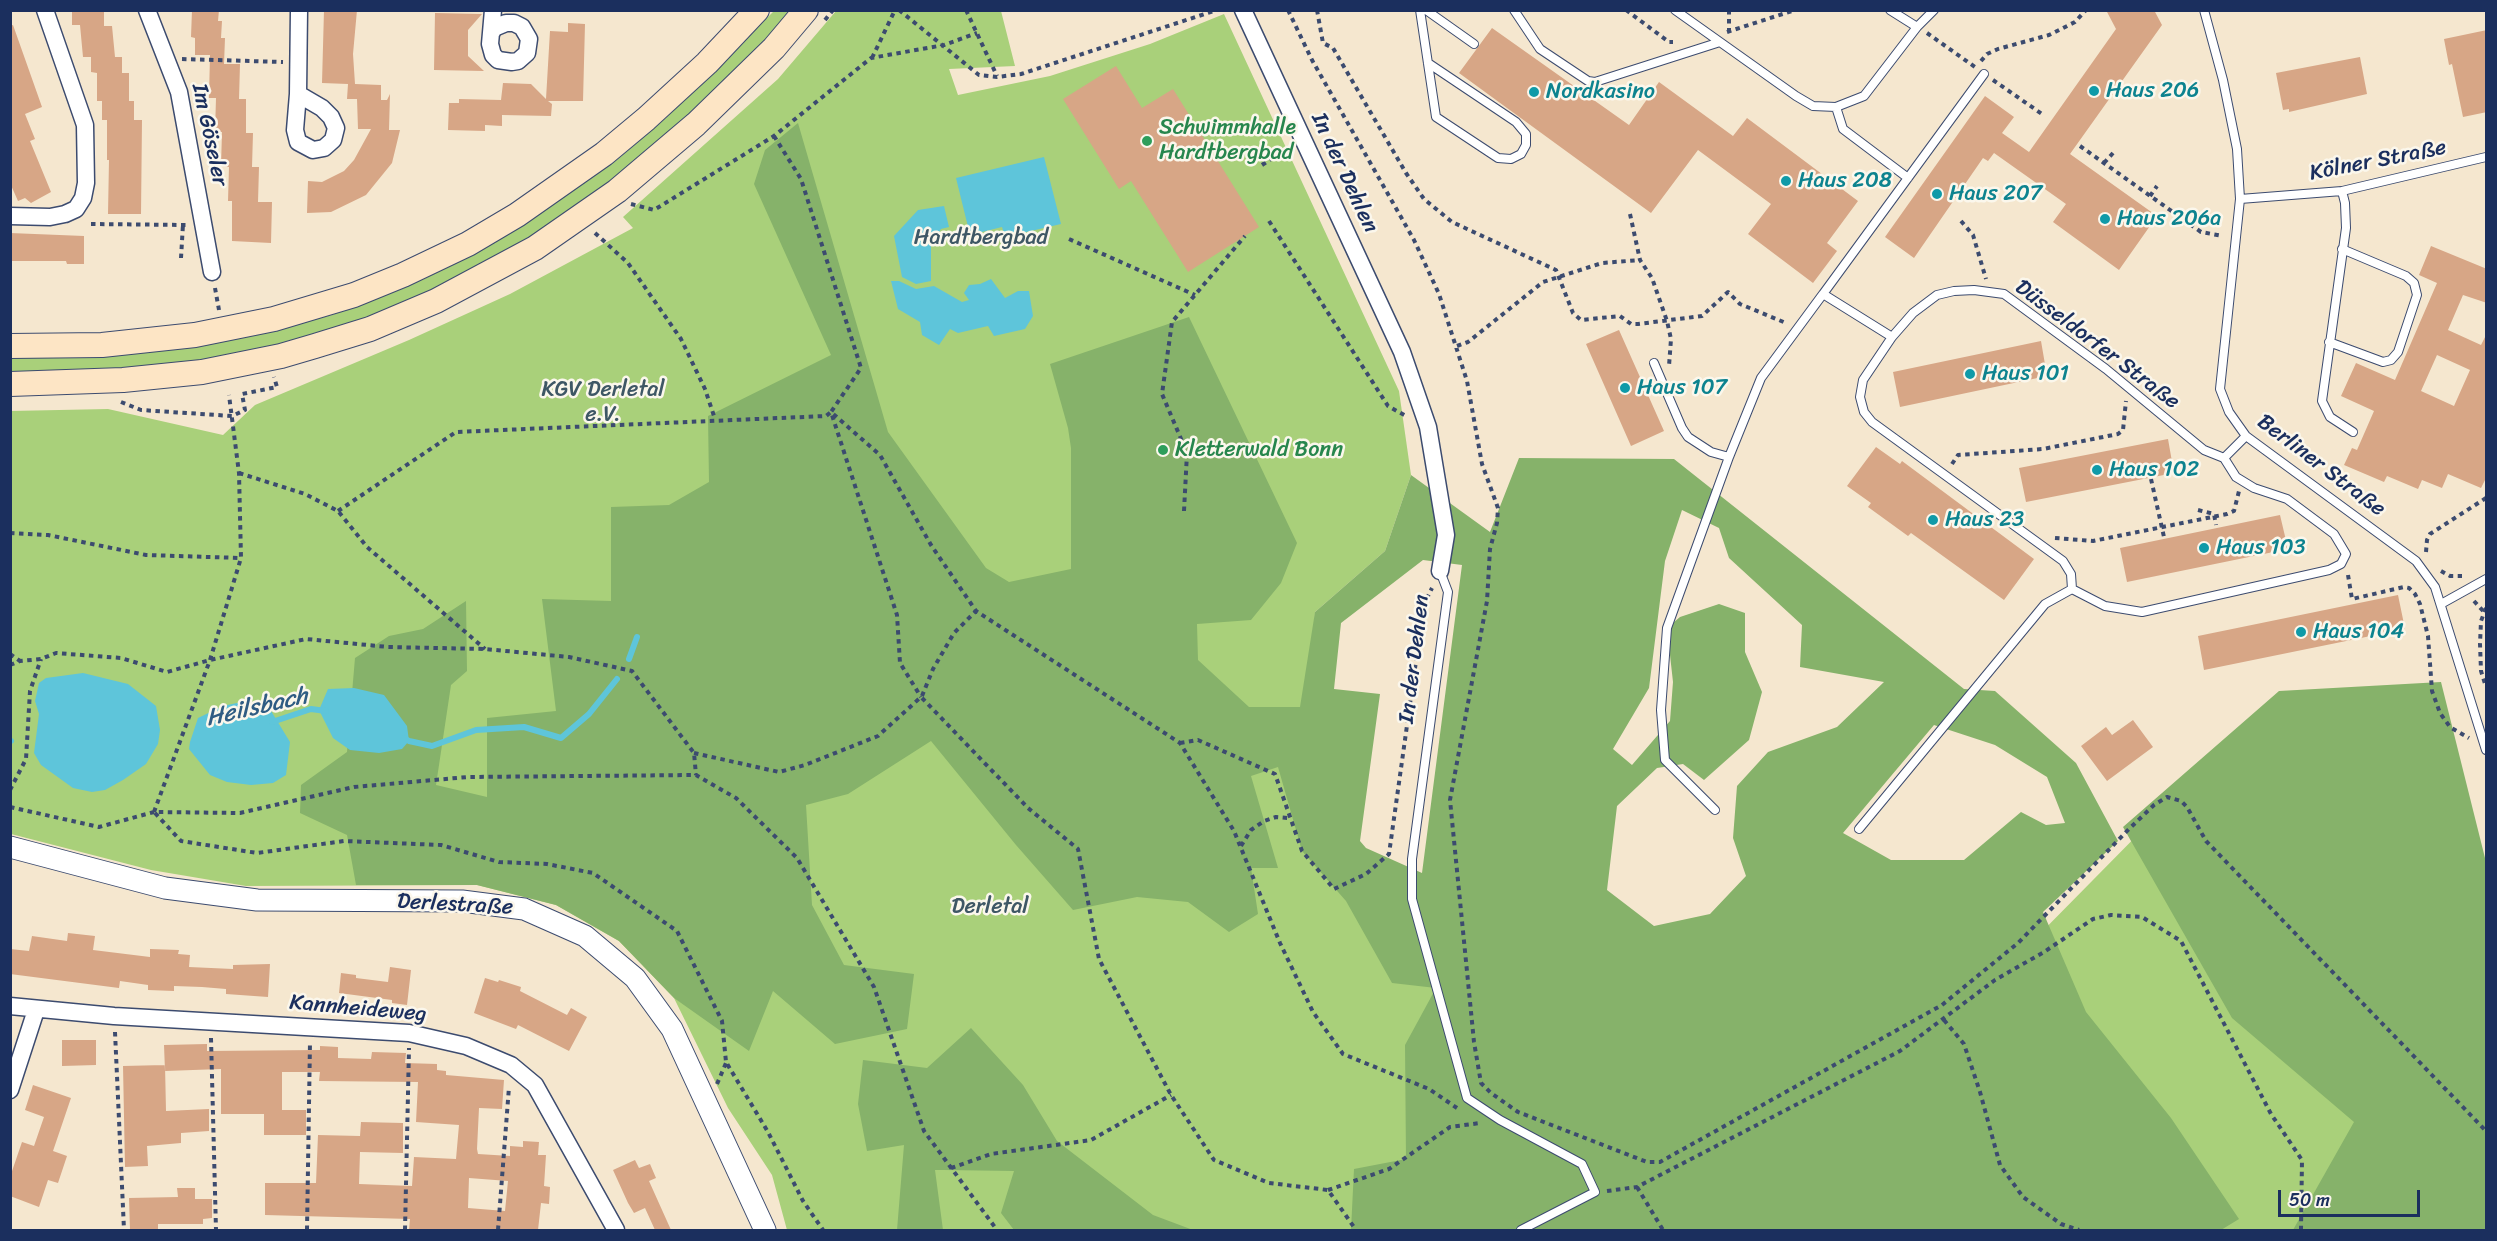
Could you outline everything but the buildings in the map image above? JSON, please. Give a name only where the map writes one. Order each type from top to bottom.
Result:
[{"type":"main road","points":[[10,346],[102,345],[195,335],[274,319],[354,295],[403,275],[468,244],[518,215],[604,154],[707,63],[757,10]]},
{"type":"main road","points":[[10,384],[123,380],[173,375],[281,356],[370,329],[445,296],[535,248],[625,185],[696,124],[774,48],[806,10]]},
{"type":"street","points":[[10,216],[50,217],[65,214],[76,209],[83,198],[86,183],[85,125],[45,10]]},
{"type":"street","name":"Im Göseler","points":[[147,10],[179,92],[212,272]]},
{"type":"street","points":[[298,94],[299,10]]},
{"type":"street","points":[[492,32],[493,10]]},
{"type":"street","name":"In der Dehlen","points":[[1242,10],[1402,352],[1428,427],[1446,535],[1440,571]]},
{"type":"street","name":"Derlestraße","points":[[10,847],[165,888],[257,900],[462,901],[524,909],[585,936],[634,978],[672,1029],[765,1230]]},
{"type":"street","name":"Kannheideweg","points":[[10,1006],[114,1016],[409,1033],[465,1046],[511,1065],[535,1085],[616,1230]]},
{"type":"street","points":[[10,1090],[36,1010]]},
{"type":"lane","points":[[1420,10],[1436,117],[1498,158],[1511,159],[1521,154],[1526,145],[1526,134],[1516,122],[1428,63]]},
{"type":"lane","points":[[1426,10],[1474,44]]},
{"type":"lane","points":[[1514,10],[1540,49],[1588,81],[1595,82],[1720,42]]},
{"type":"lane","points":[[1675,10],[1796,96],[1813,106],[1836,107],[1864,96],[1917,27],[1934,10]]},
{"type":"lane","points":[[1890,10],[1917,27]]},
{"type":"lane","name":"Berliner Straße","points":[[2204,10],[2223,80],[2237,149],[2240,199],[2220,388],[2229,412],[2246,436],[2416,561],[2435,588],[2441,604],[2486,749]]},
{"type":"lane","points":[[1715,810],[1665,760],[1661,710],[1667,628],[1729,458],[1761,378],[1984,74]]},
{"type":"lane","points":[[1836,107],[1843,129],[1908,178]]},
{"type":"lane","name":"Kölner Straße","points":[[2240,199],[2342,190],[2487,157]]},
{"type":"lane","points":[[2342,190],[2346,215],[2322,401],[2330,417],[2353,432]]},
{"type":"lane","points":[[2329,342],[2383,362],[2391,360],[2398,351],[2416,295],[2414,283],[2406,276],[2342,249]]},
{"type":"lane","name":"Düsseldorfer Straße","points":[[2073,589],[2071,574],[2063,561],[1872,422],[1864,412],[1860,397],[1863,380],[1892,338],[1913,313],[1937,295],[1954,291],[2004,294],[2131,390],[2204,450],[2224,458]]},
{"type":"lane","points":[[1823,294],[1892,338]]},
{"type":"lane","points":[[1654,363],[1688,437],[1711,452],[1729,458]]},
{"type":"lane","points":[[1858,829],[2045,604],[2073,589],[2105,606],[2142,612],[2329,570],[2341,564],[2346,554],[2334,534],[2287,500],[2254,488],[2236,477],[2224,458],[2246,436]]},
{"type":"lane","name":"In der Dehlen","points":[[1440,571],[1448,591],[1412,859],[1412,899],[1467,1098],[1500,1120],[1582,1164],[1596,1192]]},
{"type":"lane","points":[[2441,604],[2487,579]]},
{"type":"lane","points":[[1521,1230],[1596,1192]]},
{"type":"path","points":[[630,204],[654,210],[774,136],[871,58],[897,10],[979,75],[997,77],[1021,74],[1217,10]]},
{"type":"path","points":[[966,10],[997,77]]},
{"type":"path","points":[[1288,10],[1312,60],[1414,240],[1442,302],[1457,346],[1474,410],[1482,465],[1498,508],[1497,523],[1490,549],[1487,601],[1450,800],[1474,1042],[1481,1083],[1491,1093],[1518,1112],[1647,1162],[1660,1162],[1942,1005],[2018,943],[2129,829],[2154,805],[2167,797],[2181,801],[2187,807],[2206,841],[2487,1131]]},
{"type":"path","points":[[1317,10],[1323,43],[1333,48],[1406,173],[1424,199],[1452,222],[1553,267],[1573,313],[1581,320],[1620,316],[1631,324],[1702,316],[1728,292],[1740,304],[1798,328]]},
{"type":"path","points":[[1729,10],[1729,31]]},
{"type":"path","points":[[1976,68],[1987,54],[2049,34],[2075,22],[2086,10]]},
{"type":"path","points":[[871,58],[944,45],[977,33]]},
{"type":"path","points":[[167,59],[270,62]]},
{"type":"path","points":[[338,511],[456,432],[826,416],[831,412],[861,368],[801,179],[774,136]]},
{"type":"path","points":[[1262,165],[1303,139]]},
{"type":"path","points":[[2080,146],[2201,232],[2236,238]]},
{"type":"path","points":[[1251,147],[1256,156]]},
{"type":"path","points":[[2104,163],[2113,153]]},
{"type":"path","points":[[2150,196],[2157,186]]},
{"type":"path","points":[[1630,214],[1640,260],[1652,278],[1667,321],[1671,356],[1663,384]]},
{"type":"path","points":[[1269,221],[1388,406],[1428,427]]},
{"type":"path","points":[[1961,221],[1973,235],[1989,292]]},
{"type":"path","points":[[91,224],[184,225],[181,258]]},
{"type":"path","points":[[595,232],[628,263],[681,339],[705,389],[715,419]]},
{"type":"path","points":[[1184,511],[1186,453],[1162,394],[1172,322],[1245,236]]},
{"type":"path","points":[[1070,239],[1195,295]]},
{"type":"path","points":[[1457,346],[1468,342],[1543,282],[1602,263],[1640,260]]},
{"type":"path","points":[[212,272],[220,316]]},
{"type":"path","points":[[117,401],[141,410],[232,416],[245,410],[242,394],[277,387],[274,377]]},
{"type":"path","points":[[1944,475],[1958,455],[2043,449],[2118,434],[2123,430],[2126,396],[2131,390]]},
{"type":"path","points":[[154,812],[210,660],[242,558],[239,473],[229,395]]},
{"type":"path","points":[[831,412],[880,455],[932,545],[976,611],[1180,743],[1234,831],[1280,943],[1312,1012],[1343,1054],[1429,1089],[1461,1111]]},
{"type":"path","points":[[831,412],[897,615],[900,663],[921,697],[1028,808],[1078,849],[1099,959],[1171,1095],[1214,1160],[1269,1183],[1328,1190],[1389,1169],[1450,1127],[1500,1120]]},
{"type":"path","points":[[239,473],[305,494],[338,511],[367,547],[485,649]]},
{"type":"path","points":[[2151,479],[2164,537]]},
{"type":"path","points":[[2043,546],[2051,538],[2093,542],[2234,511],[2243,482]]},
{"type":"path","points":[[2430,559],[2426,554],[2426,546],[2430,534],[2476,502],[2487,498]]},
{"type":"path","points":[[2198,510],[2214,514],[2216,525]]},
{"type":"path","points":[[10,533],[48,535],[146,555],[242,558]]},
{"type":"path","points":[[2341,564],[2349,575],[2352,599],[2404,587],[2409,588],[2415,594],[2426,626],[2431,686],[2440,712],[2450,727],[2486,749]]},
{"type":"path","points":[[1180,743],[1198,740],[1275,774],[1288,818],[1302,851],[1334,889],[1366,874],[1389,854],[1424,604],[1440,571]]},
{"type":"path","points":[[2487,609],[2481,621],[2480,644],[2481,671],[2487,687]]},
{"type":"path","points":[[694,753],[779,772],[804,765],[878,736],[921,697],[933,669],[954,633],[976,611]]},
{"type":"path","points":[[10,666],[20,661],[41,659],[56,653],[121,658],[167,672],[306,639],[388,647],[485,649],[569,657],[632,671],[694,753],[696,775]]},
{"type":"path","points":[[10,654],[20,661]]},
{"type":"path","points":[[10,790],[26,759],[30,691],[41,659]]},
{"type":"path","points":[[10,807],[99,827],[154,812],[240,813],[354,787],[468,777],[696,775],[736,798],[797,858],[874,987],[924,1131],[996,1230]]},
{"type":"path","points":[[154,812],[181,841],[257,853],[344,841],[441,845],[499,862],[547,864],[593,873],[677,931],[722,1021],[726,1062],[768,1132],[803,1201],[823,1230]]},
{"type":"path","points":[[1240,847],[1251,830],[1264,821],[1276,817],[1288,818]]},
{"type":"path","points":[[1596,1192],[1637,1187],[1900,1051],[1995,980],[2044,952],[2093,919],[2111,915],[2142,917],[2181,941],[2271,1114],[2302,1160],[2301,1230]]},
{"type":"path","points":[[114,1016],[124,1230]]},
{"type":"path","points":[[1944,1020],[1964,1044],[2000,1165],[2023,1197],[2061,1224],[2079,1230]]},
{"type":"path","points":[[211,1022],[216,1230]]},
{"type":"path","points":[[307,1230],[310,1026]]},
{"type":"path","points":[[405,1230],[409,1033]]},
{"type":"path","points":[[498,1230],[511,1065]]},
{"type":"path","points":[[951,1168],[991,1155],[1091,1140],[1171,1095]]},
{"type":"path","points":[[1637,1187],[1663,1230]]},
{"type":"path","points":[[1328,1190],[1356,1230]]},
{"type":"green space","points":[[774,11],[794,11],[700,106],[611,182],[515,247],[458,279],[372,316],[270,347],[201,360],[138,368],[11,373],[10,358],[159,351],[235,339],[332,315],[424,279],[521,227],[618,159],[667,117]]},
{"type":"green space","name":"Derletal","points":[[836,11],[1001,11],[1015,66],[949,69],[958,95],[1050,76],[1150,44],[1224,14],[1399,391],[1411,475],[1385,551],[1315,612],[1309,780],[1374,870],[1451,899],[1469,1080],[2023,951],[2161,811],[2486,1230],[787,1230],[772,1175],[728,1108],[674,998],[619,941],[556,905],[477,885],[246,886],[151,870],[11,834],[10,411],[108,409],[223,435],[255,405],[409,340],[510,294],[633,228],[623,217],[778,79]]},
{"type":"green space","points":[[798,123],[888,432],[986,568],[1009,582],[1071,569],[1071,448],[1068,428],[1050,364],[1189,317],[1297,543],[1281,583],[1251,620],[1197,624],[1198,660],[1249,707],[1300,707],[1315,612],[1385,551],[1411,475],[1490,532],[1519,458],[1674,459],[1964,689],[1995,691],[2076,763],[2118,841],[2043,912],[2086,1012],[2171,1118],[2239,1219],[2221,1230],[1351,1230],[1354,1169],[1406,1159],[1405,1045],[1436,988],[1392,983],[1346,901],[1302,851],[1278,767],[1251,776],[1278,868],[1251,868],[1258,914],[1229,932],[1188,902],[1137,897],[1073,910],[1016,845],[931,741],[848,794],[806,805],[812,905],[844,965],[914,974],[907,1029],[835,1044],[773,991],[749,1051],[674,998],[619,941],[556,905],[477,885],[356,885],[347,835],[300,813],[301,785],[347,752],[355,658],[389,636],[423,629],[466,601],[467,671],[451,685],[436,785],[487,797],[487,718],[556,711],[542,599],[611,601],[611,507],[669,505],[709,482],[708,416],[831,355],[754,184],[765,150]],"holes":[[[1682,510],[1719,528],[1729,558],[1802,625],[1800,667],[1884,682],[1837,727],[1768,752],[1737,786],[1733,838],[1746,876],[1710,914],[1654,926],[1607,890],[1617,806],[1657,768],[1683,764],[1704,780],[1749,740],[1762,692],[1745,652],[1745,613],[1719,604],[1680,617],[1667,628],[1673,682],[1670,721],[1632,765],[1613,749],[1649,688],[1665,561]],[[1423,560],[1462,565],[1422,873],[1366,848],[1360,841],[1380,694],[1334,689],[1341,623]],[[1934,725],[1995,745],[2047,777],[2065,823],[2046,825],[2021,812],[1964,860],[1891,860],[1843,833]]]},
{"type":"green space","points":[[2441,682],[2486,862],[2486,1230],[2293,1230],[2354,1122],[2232,1018],[2123,827],[2279,691]]},
{"type":"green space","points":[[971,1028],[1023,1085],[1057,1141],[1153,1215],[1193,1230],[1014,1230],[1001,1213],[1014,1171],[935,1170],[943,1230],[897,1230],[904,1145],[867,1151],[858,1104],[863,1060],[927,1068]]},
{"type":"water","points":[[1044,157],[1061,224],[1005,237],[1002,227],[970,235],[956,178]]},
{"type":"water","points":[[944,206],[949,227],[941,229],[931,245],[931,281],[916,284],[902,277],[894,236],[918,210]]},
{"type":"water","points":[[991,279],[1005,298],[1018,291],[1029,291],[1033,316],[1025,329],[994,336],[988,326],[958,333],[950,329],[939,345],[922,335],[920,322],[898,309],[891,281],[899,281],[916,289],[934,286],[962,302],[969,300],[964,293],[969,285],[980,284]]},
{"type":"water","points":[[83,673],[128,684],[156,706],[160,730],[158,744],[146,764],[105,790],[92,792],[73,788],[41,765],[34,753],[39,714],[35,701],[39,683],[46,678]]},
{"type":"water","points":[[354,688],[384,695],[407,726],[409,741],[402,749],[379,753],[350,750],[333,738],[319,710],[328,689]]},
{"type":"water","points":[[246,701],[268,706],[290,742],[286,775],[273,783],[251,785],[227,782],[210,775],[189,749],[198,718],[223,706]]},
{"type":"waterway","name":"Heilsbach","points":[[629,659],[637,637]]},
{"type":"waterway","name":"Heilsbach","points":[[404,738],[432,746],[476,730],[524,727],[561,738],[589,714],[617,679]]},
{"type":"waterway","name":"Heilsbach","points":[[272,722],[311,709],[326,711]]},
{"type":"place","name":"Haus 206","points":[[2094,91]]},
{"type":"place","name":"Nordkasino","points":[[1534,92]]},
{"type":"place","name":"Schwimmhalle Hardtbergbad","points":[[1147,141]]},
{"type":"place","name":"Haus 208","points":[[1786,181]]},
{"type":"place","name":"Haus 207","points":[[1937,194]]},
{"type":"place","name":"Haus 206a","points":[[2105,219]]},
{"type":"place","name":"Haus 101","points":[[1970,374]]},
{"type":"place","name":"Haus 107","points":[[1625,388]]},
{"type":"place","name":"Kletterwald Bonn","points":[[1163,450]]},
{"type":"place","name":"Haus 102","points":[[2097,470]]},
{"type":"place","name":"Haus 23","points":[[1933,520]]},
{"type":"place","name":"Haus 103","points":[[2204,548]]},
{"type":"place","name":"Haus 104","points":[[2301,632]]},
{"type":"park label","name":"Hardtbergbad","points":[[981,238]]},
{"type":"park label","name":"KGV Derletal e.V.","points":[[603,402]]}]
